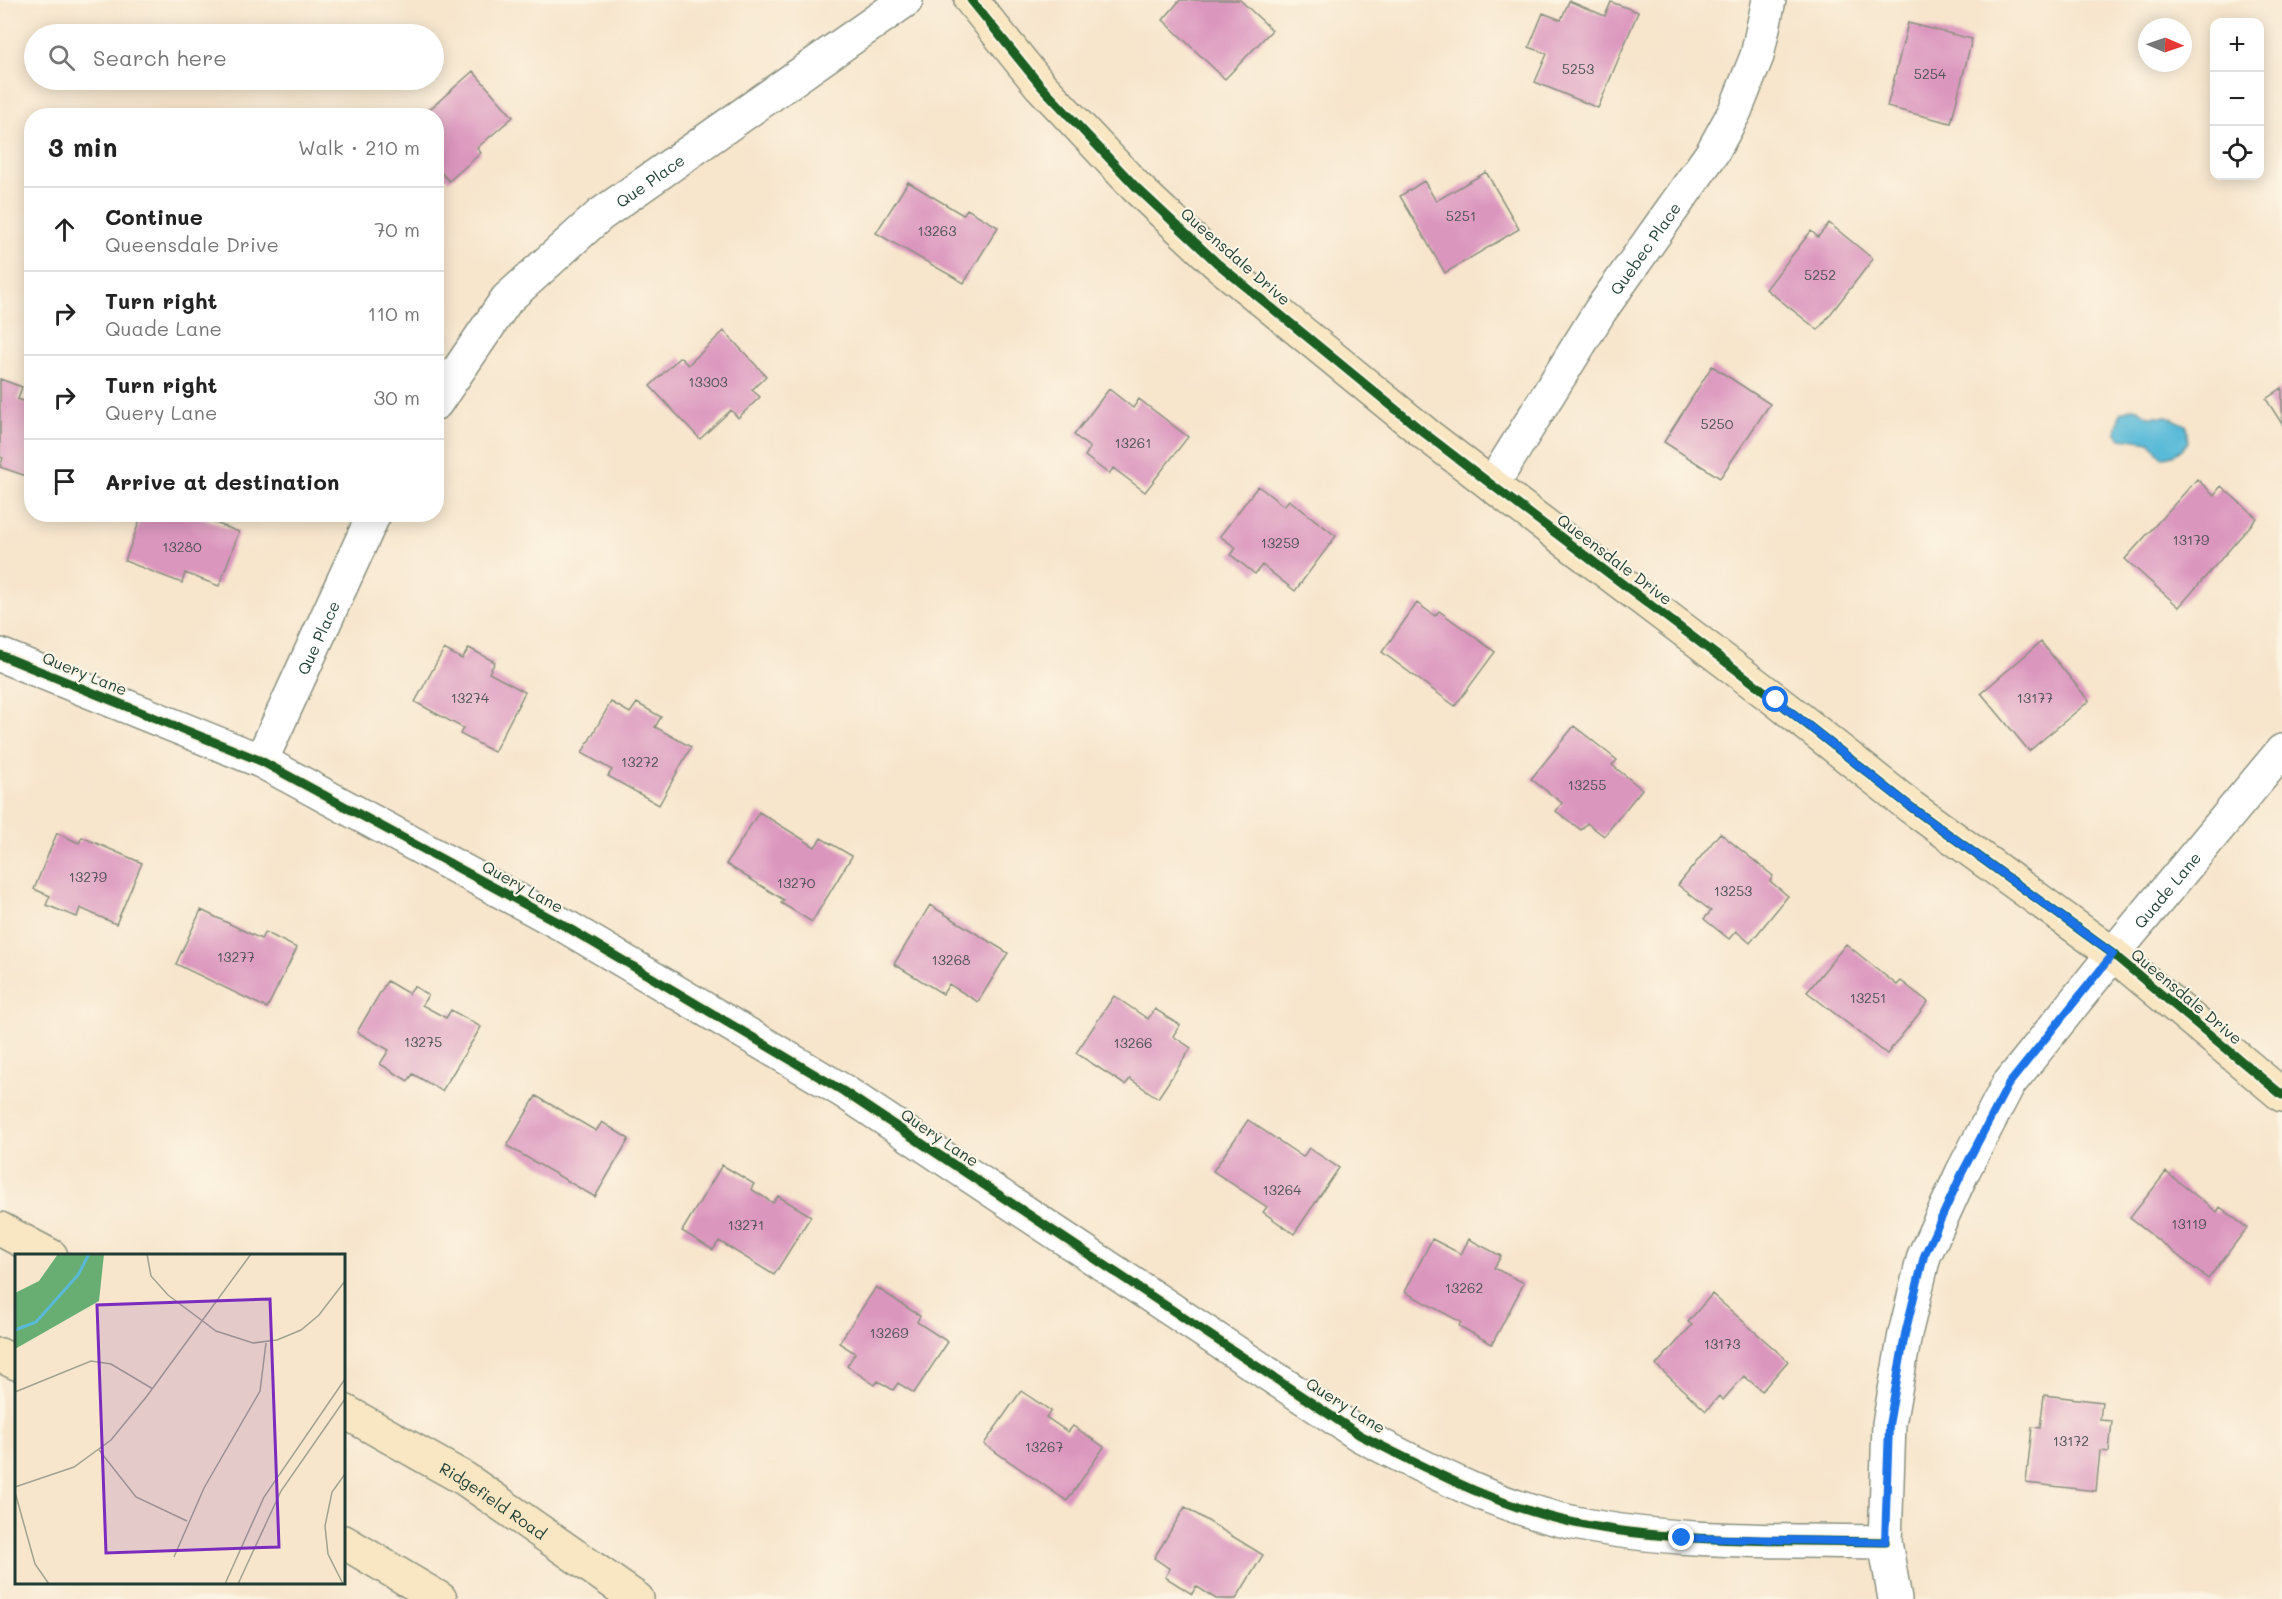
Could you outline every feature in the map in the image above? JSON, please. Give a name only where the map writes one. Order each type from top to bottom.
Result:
[{"type":"street","name":"Que Place","points":[[444,391],[507,299],[600,214],[906,0]]},
{"type":"street","name":"Queensdale Drive","points":[[971,0],[1040,85],[1136,187],[1209,255],[1427,435],[1776,700],[1911,807],[2113,954],[2282,1095]]},
{"type":"street","name":"Quebec Place","points":[[1492,485],[1600,311],[1712,153],[1735,111],[1757,56],[1769,0]]},
{"type":"street","name":"Que Place","points":[[261,760],[370,522]]},
{"type":"street","name":"Query Lane","points":[[0,655],[261,760],[564,926],[843,1091],[1360,1435],[1443,1477],[1499,1500],[1575,1523],[1682,1538],[1885,1542]]},
{"type":"street","name":"Quade Lane","points":[[1895,1599],[1885,1542],[1889,1425],[1905,1334],[1924,1256],[1962,1173],[2008,1085],[2113,954],[2282,751]]},
{"type":"street","points":[[0,1229],[47,1254]]},
{"type":"street","points":[[0,1355],[15,1362]]},
{"type":"street","name":"Ridgefield Road","points":[[345,1413],[465,1479],[637,1599]]},
{"type":"street","points":[[345,1543],[440,1599]]},
{"type":"water","points":[[2132,408],[2148,416],[2167,416],[2186,425],[2188,442],[2176,453],[2161,457],[2150,442],[2121,438],[2116,432],[2120,413]]},
{"type":"building","points":[[1180,0],[1240,0],[1272,30],[1225,79],[1163,20]]},
{"type":"building","points":[[1569,1],[1605,16],[1611,2],[1638,12],[1598,108],[1535,82],[1547,54],[1529,47],[1543,13],[1561,20]]},
{"type":"building","points":[[1908,23],[1972,39],[1951,123],[1887,107]]},
{"type":"building","points":[[473,71],[513,117],[477,148],[481,153],[449,181],[444,176],[444,108],[431,108]]},
{"type":"building","points":[[1486,172],[1519,229],[1445,273],[1400,196],[1424,181],[1436,201]]},
{"type":"building","points":[[908,182],[963,215],[967,209],[998,227],[964,283],[876,233]]},
{"type":"building","points":[[1829,223],[1873,259],[1818,330],[1766,289],[1811,231],[1818,237]]},
{"type":"building","points":[[724,331],[766,376],[752,390],[760,397],[738,418],[731,410],[700,439],[650,386],[680,357],[688,365]]},
{"type":"building","points":[[1712,366],[1770,404],[1720,478],[1664,442]]},
{"type":"building","points":[[0,379],[22,387],[18,399],[24,401],[24,475],[0,467],[3,458],[0,457]]},
{"type":"building","points":[[2282,388],[2282,424],[2266,399]]},
{"type":"building","points":[[1109,389],[1133,408],[1139,399],[1188,437],[1145,492],[1113,468],[1109,474],[1085,456],[1090,448],[1074,435]]},
{"type":"building","points":[[2197,479],[2214,495],[2221,486],[2257,518],[2179,607],[2125,559]]},
{"type":"building","points":[[1258,486],[1284,506],[1289,500],[1336,536],[1295,591],[1262,565],[1255,574],[1231,555],[1236,548],[1220,536]]},
{"type":"building","points":[[139,522],[213,522],[239,532],[219,586],[185,573],[182,583],[125,561]]},
{"type":"building","points":[[1417,603],[1435,616],[1439,611],[1495,652],[1455,706],[1382,652]]},
{"type":"building","points":[[2041,642],[2089,701],[2029,751],[1981,693]]},
{"type":"building","points":[[469,648],[495,662],[489,673],[525,692],[494,752],[460,734],[463,728],[415,702],[444,649],[462,659]]},
{"type":"building","points":[[611,702],[630,713],[637,703],[661,717],[655,727],[691,747],[659,805],[608,776],[612,770],[582,753]]},
{"type":"building","points":[[1574,726],[1617,760],[1612,765],[1642,789],[1604,836],[1587,823],[1581,830],[1556,811],[1562,803],[1531,779]]},
{"type":"building","points":[[759,812],[815,847],[821,838],[852,856],[812,922],[781,903],[784,900],[726,864]]},
{"type":"building","points":[[57,833],[79,843],[82,837],[142,863],[116,924],[80,908],[77,917],[46,905],[50,896],[34,889]]},
{"type":"building","points":[[1720,833],[1773,876],[1770,881],[1788,896],[1750,943],[1736,931],[1729,939],[1704,919],[1711,911],[1678,885]]},
{"type":"building","points":[[930,905],[1008,953],[978,1002],[949,984],[943,994],[894,964]]},
{"type":"building","points":[[201,910],[261,939],[265,932],[297,948],[267,1008],[176,964]]},
{"type":"building","points":[[1846,944],[1897,985],[1901,981],[1928,1002],[1887,1054],[1807,992]]},
{"type":"building","points":[[387,981],[409,994],[414,986],[428,995],[422,1005],[446,1018],[451,1010],[481,1027],[442,1091],[413,1074],[408,1081],[380,1064],[389,1050],[357,1032]]},
{"type":"building","points":[[1114,996],[1148,1019],[1155,1009],[1180,1025],[1173,1036],[1191,1048],[1158,1098],[1130,1079],[1125,1085],[1076,1053]]},
{"type":"building","points":[[536,1096],[596,1131],[602,1122],[629,1139],[595,1197],[507,1146]]},
{"type":"building","points":[[1248,1120],[1303,1157],[1309,1148],[1339,1168],[1294,1234],[1263,1212],[1267,1207],[1213,1171]]},
{"type":"building","points":[[722,1165],[754,1184],[751,1189],[773,1203],[778,1196],[811,1216],[774,1275],[719,1241],[713,1250],[682,1231]]},
{"type":"building","points":[[2166,1172],[2217,1212],[2220,1207],[2247,1228],[2208,1279],[2130,1218]]},
{"type":"building","points":[[1432,1239],[1461,1254],[1469,1239],[1501,1256],[1494,1268],[1524,1283],[1492,1344],[1459,1326],[1461,1322],[1405,1292]]},
{"type":"building","points":[[876,1287],[920,1316],[917,1322],[948,1342],[914,1393],[898,1383],[893,1390],[878,1381],[875,1385],[847,1366],[855,1353],[839,1343]]},
{"type":"building","points":[[1712,1294],[1788,1361],[1762,1391],[1744,1376],[1723,1400],[1719,1396],[1706,1411],[1656,1365],[1692,1325],[1688,1322]]},
{"type":"building","points":[[1021,1391],[1051,1411],[1046,1417],[1068,1432],[1073,1426],[1104,1447],[1067,1501],[984,1444]]},
{"type":"building","points":[[2044,1395],[2102,1402],[2100,1420],[2112,1421],[2109,1452],[2100,1451],[2096,1491],[2026,1483],[2032,1427],[2040,1428]]},
{"type":"building","points":[[1185,1507],[1263,1555],[1236,1599],[1216,1599],[1196,1586],[1192,1594],[1165,1577],[1170,1569],[1154,1558]]},
{"type":"cycle path","points":[[971,0],[1040,85],[1136,187],[1217,263],[1427,435],[1776,700],[1911,807],[2113,954],[2282,1095]]},
{"type":"cycle path","points":[[0,655],[261,761],[565,926],[843,1091],[1360,1435],[1438,1474],[1491,1497],[1546,1516],[1613,1530],[1729,1540],[1885,1542]]},
{"type":"route","points":[[1682,1538],[1885,1542],[1889,1425],[1905,1334],[1924,1256],[1962,1173],[2008,1085],[2113,954],[1911,807],[1776,700]]}]
